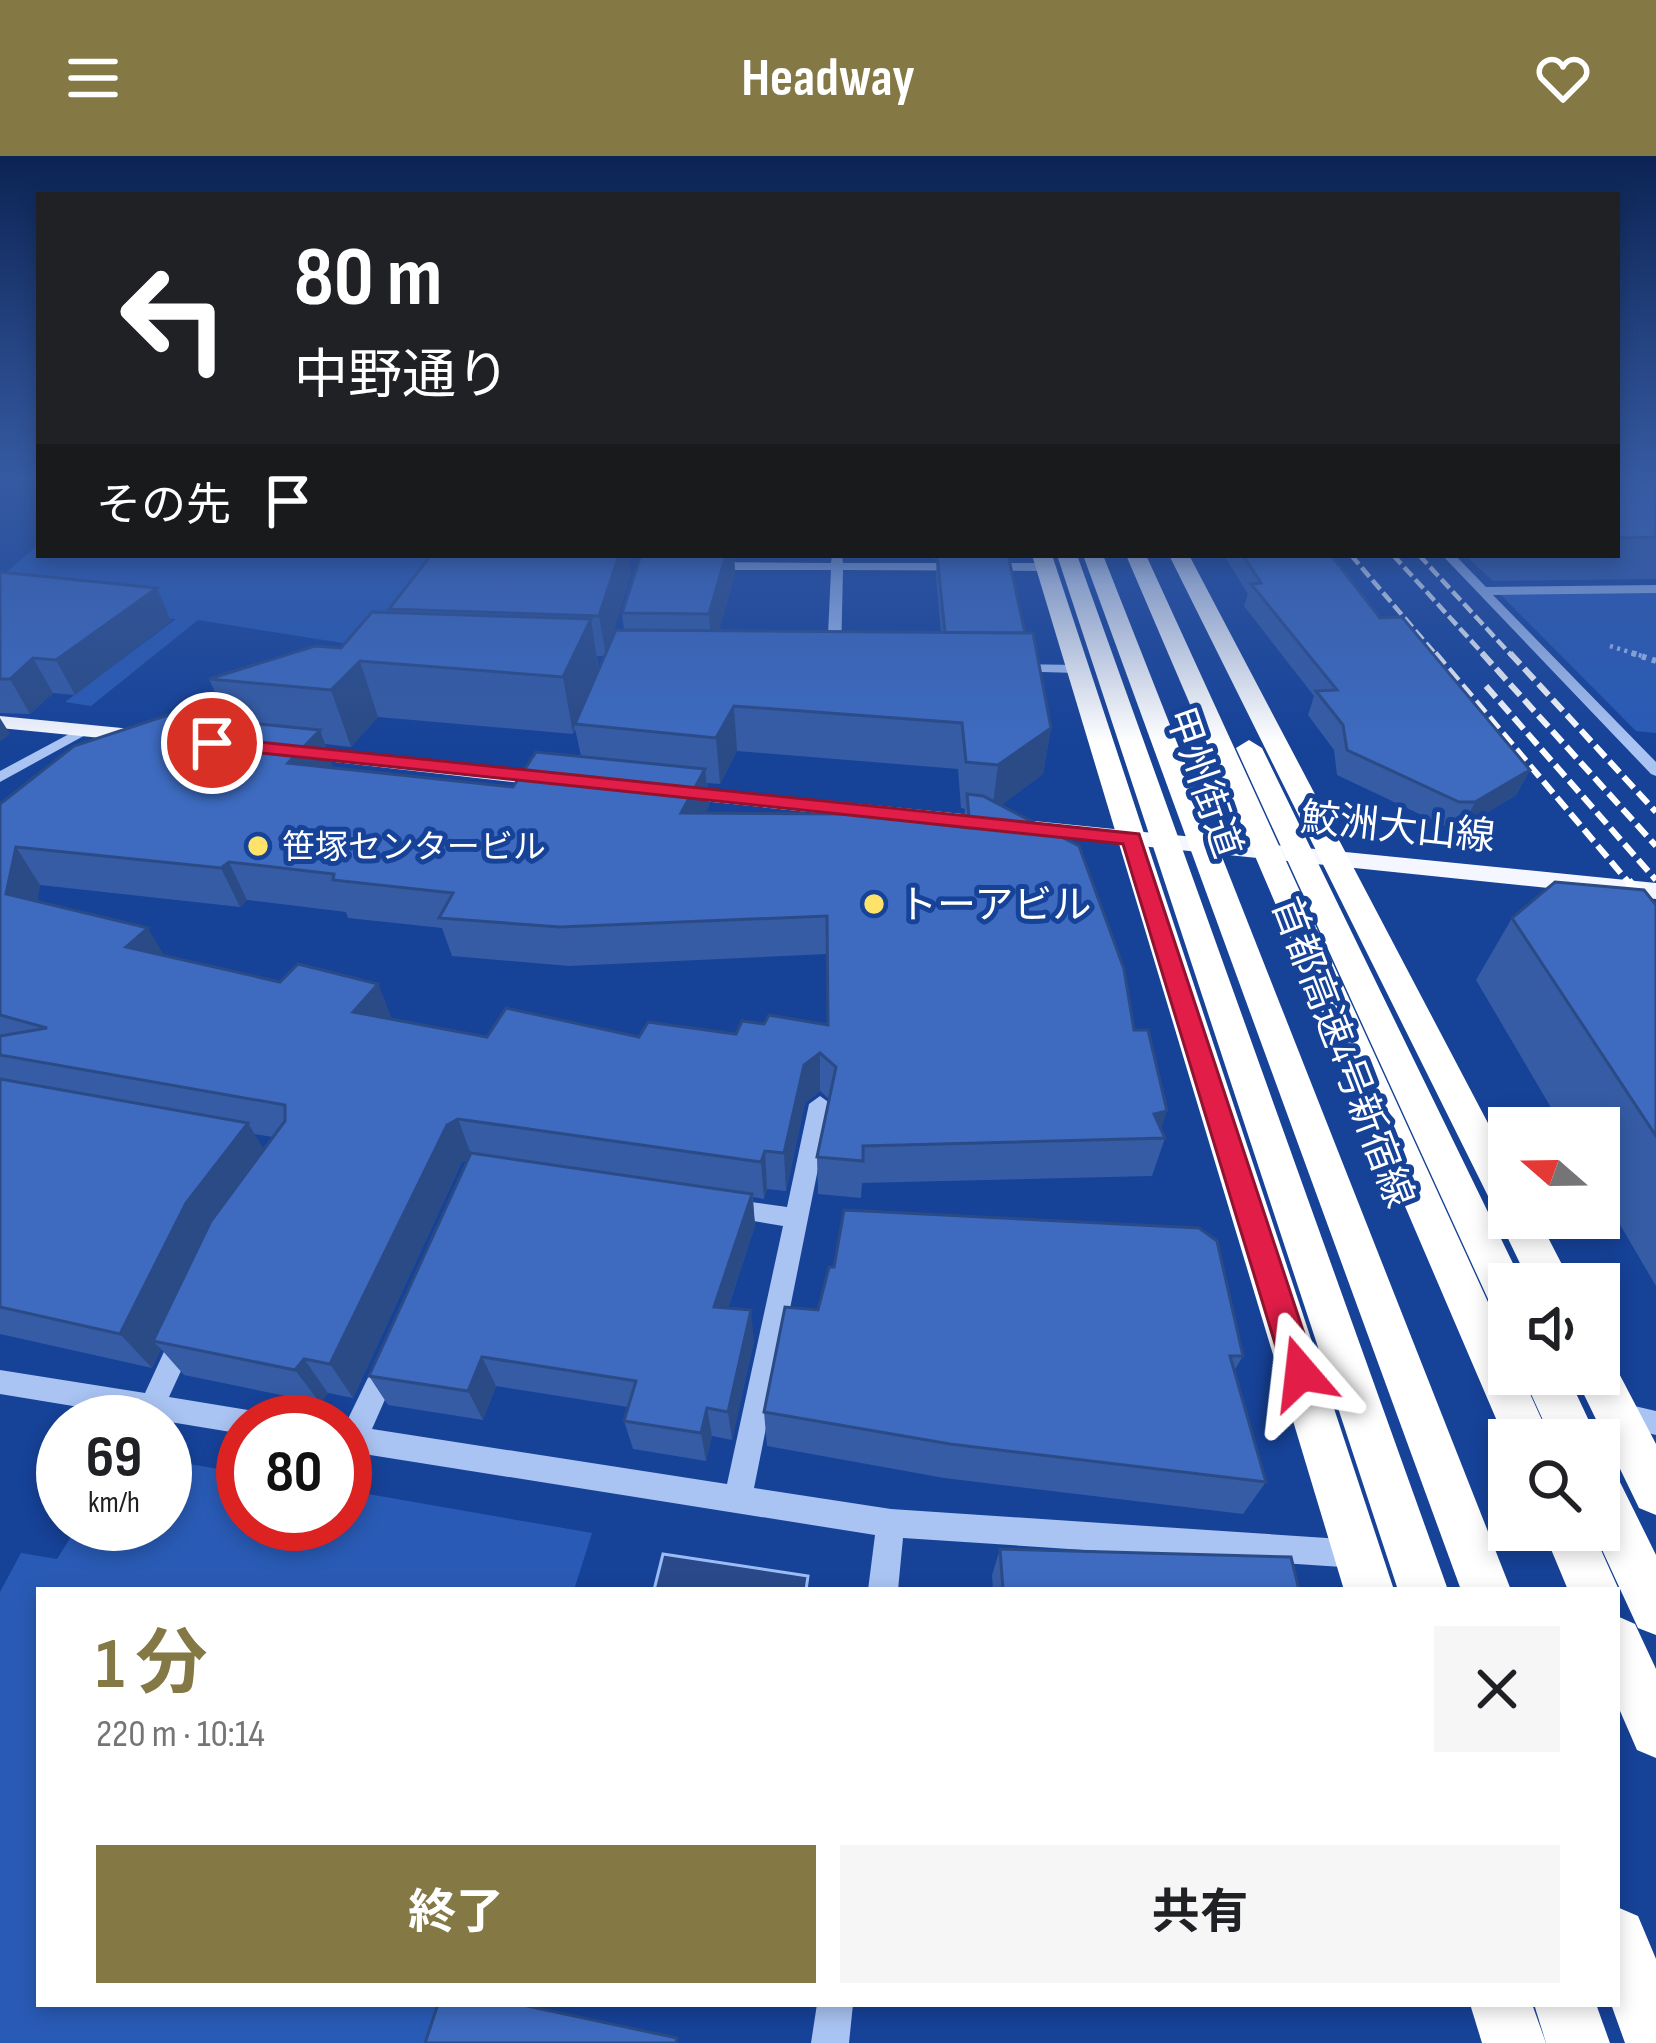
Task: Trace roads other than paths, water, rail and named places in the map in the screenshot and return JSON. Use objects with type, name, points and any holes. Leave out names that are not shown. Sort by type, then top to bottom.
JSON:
[{"type":"highway","points":[[1054,567],[1077,669],[1363,1572]]},
{"type":"highway","name":"甲州街道","points":[[1055,567],[1422,1587]]},
{"type":"highway","name":"首都高速4号新宿線","points":[[1098,567],[1485,1587]]},
{"type":"highway","name":"首都高速4号新宿線","points":[[1141,567],[1519,1419]]},
{"type":"highway","name":"甲州街道","points":[[1164,567],[1492,1263]]},
{"type":"highway","points":[[1185,567],[1488,1157]]},
{"type":"highway","points":[[1623,1404],[1656,1492]]},
{"type":"highway","points":[[1620,1534],[1656,1610]]},
{"type":"highway","points":[[1577,1551],[1593,1587]]},
{"type":"highway","points":[[1620,1649],[1656,1731]]},
{"type":"highway","points":[[1620,1944],[1656,2040]]},
{"type":"highway","points":[[1502,2007],[1514,2043]]},
{"type":"highway","points":[[1566,2007],[1578,2043]]},
{"type":"main road","points":[[0,722],[169,739]]},
{"type":"main road","points":[[255,748],[576,778]]},
{"type":"main road","name":"鮫洲大山線","points":[[637,788],[1656,891]]},
{"type":"street","points":[[833,666],[837,567]]},
{"type":"street","points":[[1460,567],[1656,771]]},
{"type":"street","points":[[1485,591],[1656,589]]},
{"type":"street","points":[[812,666],[855,666]]},
{"type":"street","points":[[986,668],[1077,669]]},
{"type":"street","points":[[0,777],[84,730]]},
{"type":"street","points":[[738,1497],[820,1104]]},
{"type":"street","points":[[704,1204],[795,1219]]},
{"type":"street","points":[[157,1395],[197,1308]]},
{"type":"street","points":[[371,1395],[400,1336]]},
{"type":"street","points":[[0,1382],[82,1395]]},
{"type":"street","points":[[372,1442],[891,1523],[1363,1572]]},
{"type":"street","points":[[884,1587],[891,1523]]},
{"type":"street","points":[[830,2043],[835,2007]]},
{"type":"railway","points":[[1361,567],[1437,656]]},
{"type":"railway","points":[[1404,567],[1485,656]]},
{"type":"railway","points":[[1430,567],[1512,656]]},
{"type":"railway","points":[[1435,653],[1630,884]]},
{"type":"railway","points":[[1482,653],[1656,846]]},
{"type":"railway","points":[[1510,653],[1656,812]]},
{"type":"railway","points":[[1486,686],[1656,880]]},
{"type":"railway","points":[[1628,881],[1656,914]]},
{"type":"place","name":"笹塚センタービル","points":[[258,846]]},
{"type":"place","name":"トーアビル","points":[[874,904]]}]
